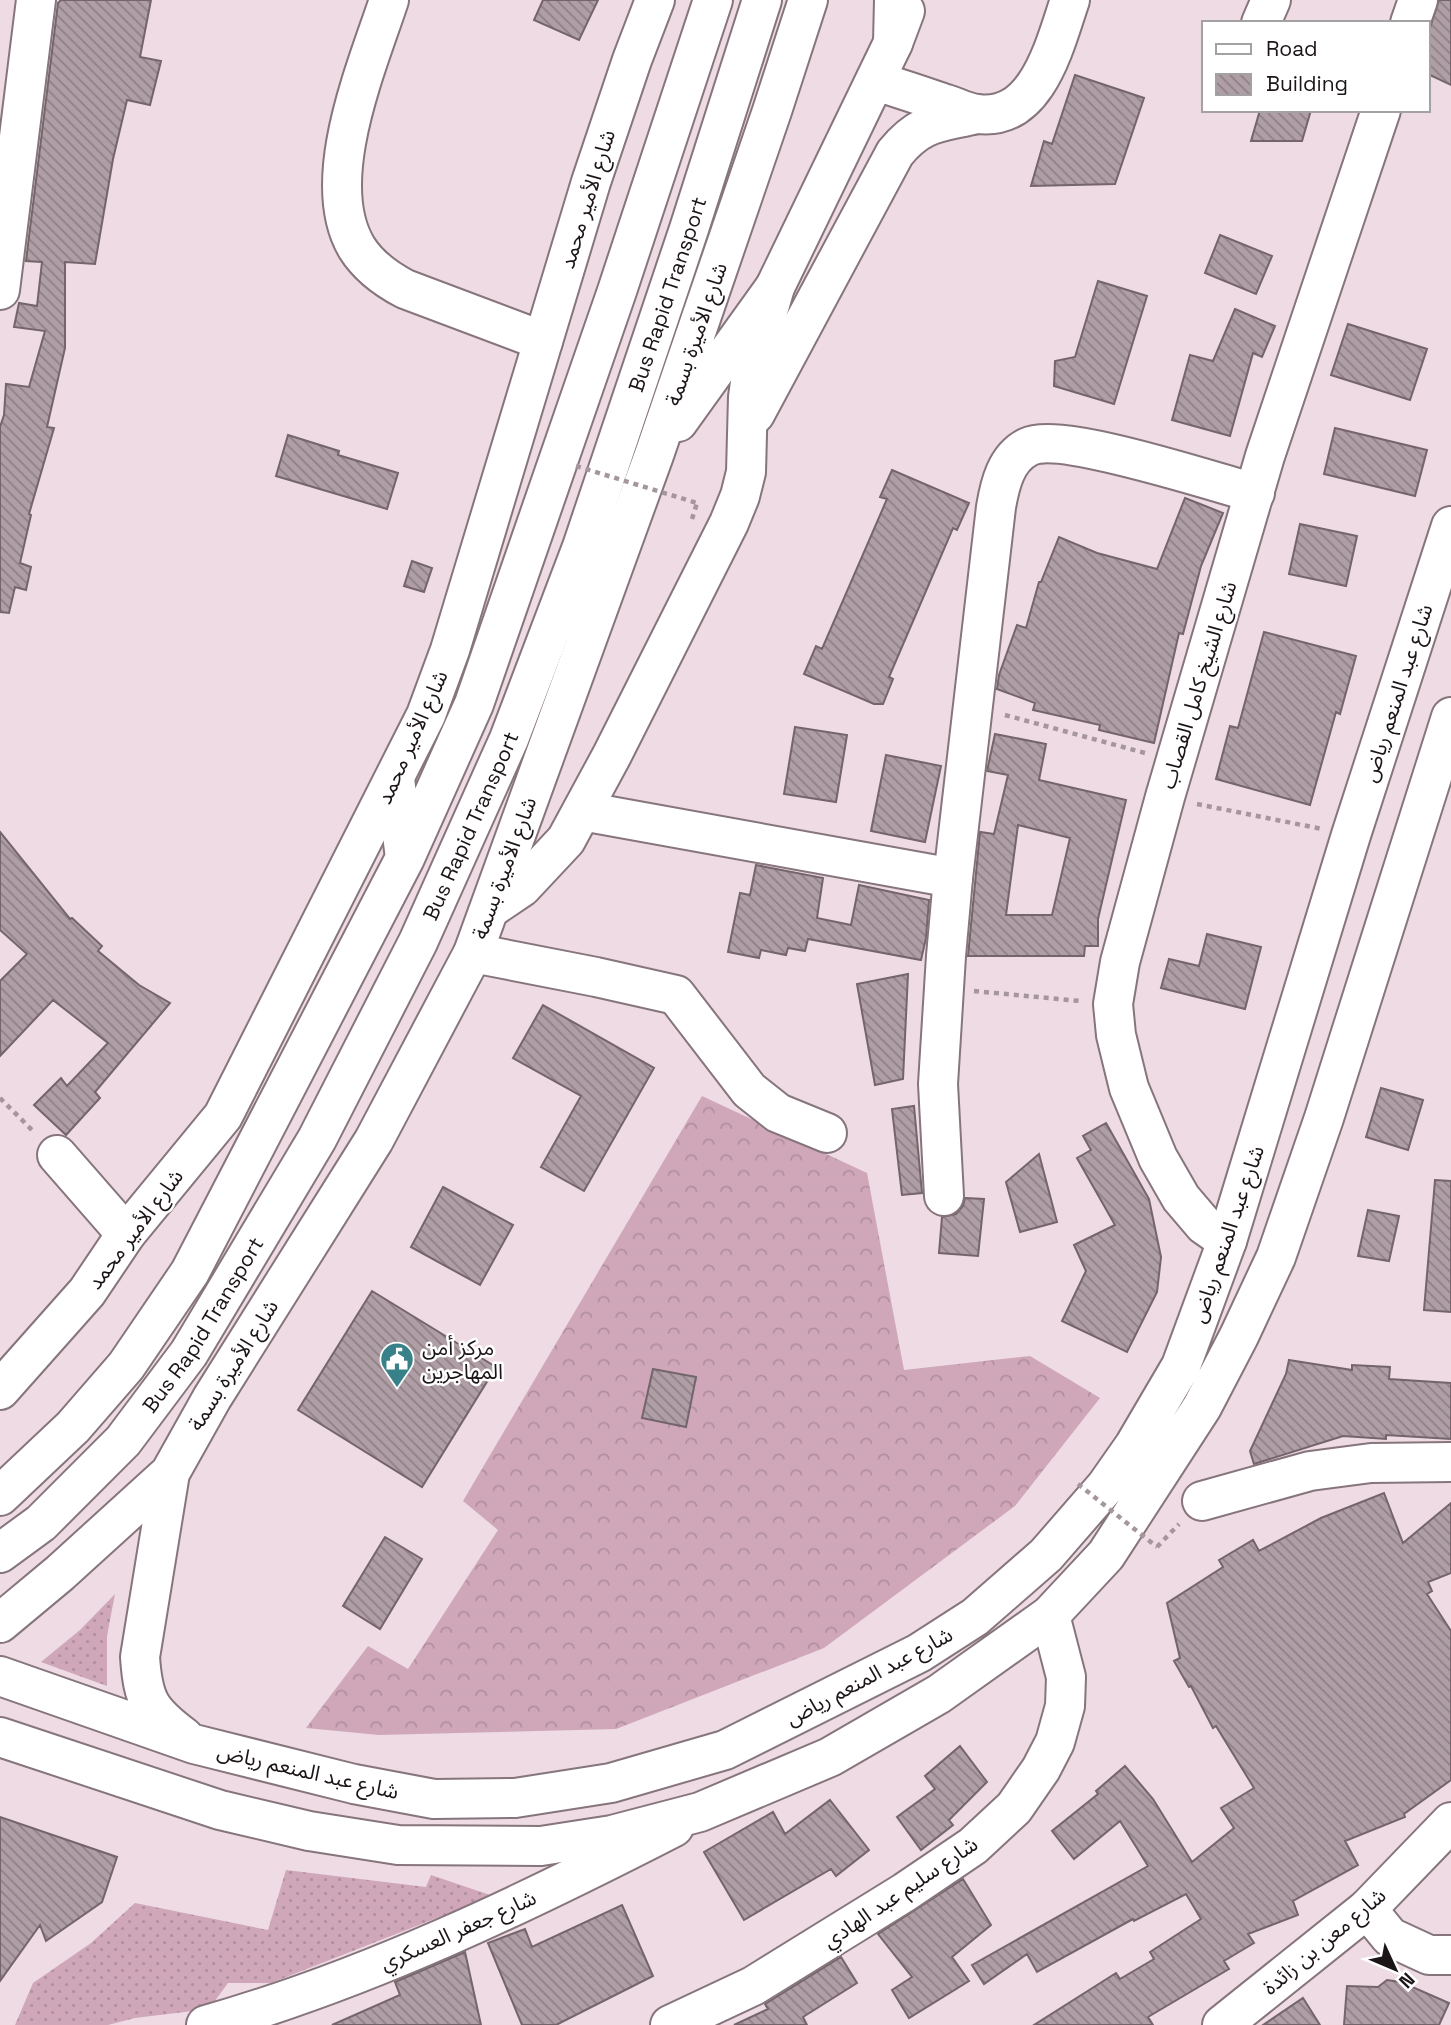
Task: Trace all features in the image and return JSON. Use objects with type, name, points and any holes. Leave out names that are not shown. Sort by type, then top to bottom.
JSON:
[{"type":"street","points":[[0,286],[36,0]]},
{"type":"street","points":[[389,0],[346,138],[344,207],[348,228],[357,248],[370,265],[386,279],[405,289],[543,341]]},
{"type":"street","name":"شارع الأمير محمد","points":[[0,1390],[87,1292],[126,1234],[223,1116],[396,779],[426,715],[450,650],[595,170],[655,0]]},
{"type":"street","points":[[0,1496],[73,1427],[126,1366],[190,1272],[405,858],[474,704],[617,290],[713,0]]},
{"type":"street","name":"Bus Rapid Transport","points":[[0,1553],[41,1523],[106,1459],[154,1403],[189,1353],[317,1139],[418,942],[509,739],[582,547],[689,229],[762,0]]},
{"type":"street","name":"شارع الأميرة بسمة","points":[[0,1623],[60,1573],[170,1473],[212,1398],[374,1140],[473,953],[654,455],[808,0]]},
{"type":"street","points":[[893,43],[894,0]]},
{"type":"street","points":[[491,908],[522,887],[566,840],[729,523],[746,472],[752,368],[775,287],[893,43],[909,0]]},
{"type":"street","points":[[748,426],[895,153],[923,126],[977,114],[1000,113],[1021,104],[1051,54],[1070,0]]},
{"type":"street","points":[[1262,21],[1272,0]]},
{"type":"street","points":[[1411,21],[1418,0]]},
{"type":"street","points":[[875,80],[977,114]]},
{"type":"street","name":"شارع الشيخ كامل القصاب","points":[[1227,1241],[1205,1225],[1181,1198],[1158,1158],[1129,1088],[1116,1035],[1112,1004],[1120,962],[1165,797],[1265,456],[1380,112]]},
{"type":"street","points":[[654,455],[775,287]]},
{"type":"street","points":[[944,1196],[938,1084],[953,877],[996,507],[1006,470],[1017,455],[1038,443],[1072,446],[1255,493]]},
{"type":"street","name":"شارع عبد المنعم رياض","points":[[0,1676],[194,1744],[354,1784],[434,1799],[515,1798],[611,1783],[725,1750],[919,1653],[975,1617],[1046,1555],[1113,1476],[1181,1366],[1227,1241],[1351,835],[1451,526]]},
{"type":"street","name":"شارع عبد المنعم رياض","points":[[0,1737],[220,1810],[309,1831],[398,1845],[541,1846],[612,1835],[700,1812],[830,1757],[939,1694],[1050,1615],[1106,1555],[1202,1407],[1276,1257],[1444,765],[1451,718]]},
{"type":"street","points":[[396,779],[405,858]]},
{"type":"street","points":[[582,811],[953,877]]},
{"type":"street","points":[[473,953],[676,995],[749,1090],[778,1113],[827,1133]]},
{"type":"street","points":[[57,1155],[126,1234]]},
{"type":"street","points":[[1202,1501],[1310,1471],[1371,1463],[1451,1462]]},
{"type":"street","points":[[170,1473],[140,1657],[142,1687],[150,1705],[164,1722],[194,1744]]},
{"type":"street","name":"شارع سليم عبد الهادي","points":[[670,2025],[753,1986],[905,1892],[973,1846],[1014,1808],[1051,1751],[1065,1706],[1066,1677],[1050,1615]]},
{"type":"street","name":"شارع جعفر العسكري","points":[[206,2025],[277,2005],[375,1967],[578,1877],[700,1812]]},
{"type":"street","name":"شارع معن بن زائدة","points":[[1222,2025],[1367,1909],[1451,1822]]},
{"type":"street","points":[[1367,1909],[1390,1937],[1429,1955],[1451,1955]]},
{"type":"path","points":[[576,466],[697,503]]},
{"type":"path","points":[[974,707],[1177,761]]},
{"type":"path","points":[[1165,797],[1351,835]]},
{"type":"path","points":[[944,988],[1112,1004]]},
{"type":"path","points":[[0,1098],[57,1155]]},
{"type":"path","points":[[1078,1484],[1157,1548]]},
{"type":"green space","points":[[702,1096],[867,1173],[904,1370],[1030,1356],[1100,1398],[1015,1506],[824,1648],[616,1729],[379,1735],[306,1728],[368,1646],[408,1669],[498,1530],[463,1501]]},
{"type":"green space","points":[[115,1594],[107,1636],[107,1686],[41,1662],[80,1630]]},
{"type":"green space","points":[[286,1870],[426,1887],[431,1875],[493,1896],[271,1983],[228,1983],[209,2009],[135,2018],[108,2025],[15,2025],[33,1983],[91,1943],[135,1903],[268,1930]]},
{"type":"building","points":[[61,0],[151,0],[140,57],[161,61],[150,105],[127,100],[113,159],[95,264],[65,262],[65,348],[47,427],[54,428],[29,514],[31,515],[20,563],[31,567],[26,590],[15,587],[9,613],[0,612],[0,427],[4,415],[6,384],[29,387],[45,331],[14,327],[19,303],[37,306],[42,262],[26,261],[58,3]]},
{"type":"building","points":[[543,0],[598,0],[579,40],[534,20]]},
{"type":"building","points":[[1439,0],[1451,0],[1451,85],[1430,75],[1430,28]]},
{"type":"building","points":[[1075,75],[1144,98],[1115,184],[1031,186],[1044,141],[1052,144]]},
{"type":"building","points":[[1259,112],[1310,112],[1302,141],[1251,141]]},
{"type":"building","points":[[1220,235],[1272,256],[1256,294],[1205,273]]},
{"type":"building","points":[[1098,281],[1147,296],[1114,404],[1054,386],[1055,361],[1075,357]]},
{"type":"building","points":[[1235,309],[1275,326],[1262,357],[1253,353],[1230,436],[1172,420],[1190,355],[1213,361]]},
{"type":"building","points":[[1348,324],[1427,349],[1410,400],[1331,375]]},
{"type":"building","points":[[1335,428],[1427,450],[1415,496],[1324,474]]},
{"type":"building","points":[[288,435],[339,451],[338,455],[398,473],[387,509],[276,476]]},
{"type":"building","points":[[892,470],[969,503],[957,530],[953,528],[889,677],[893,679],[883,704],[874,704],[804,674],[816,646],[822,649],[887,499],[880,497]]},
{"type":"building","points":[[1185,498],[1223,513],[1201,566],[1183,634],[1179,633],[1154,743],[1099,730],[1100,725],[1033,710],[1035,703],[997,689],[999,675],[1017,625],[1026,628],[1039,582],[1059,537],[1097,553],[1157,569]]},
{"type":"building","points":[[1300,524],[1357,536],[1346,586],[1289,574]]},
{"type":"building","points":[[412,561],[432,568],[424,592],[404,586]]},
{"type":"building","points":[[1264,632],[1356,656],[1340,714],[1336,712],[1310,805],[1216,779],[1230,726],[1238,728]]},
{"type":"building","points":[[795,727],[847,735],[836,802],[784,794]]},
{"type":"building","points":[[995,734],[1046,744],[1039,780],[1126,800],[1098,919],[1098,946],[1085,946],[1084,956],[968,956],[980,832],[994,834],[1008,775],[987,771]],"holes":[[[1018,825],[1070,838],[1052,915],[1006,915]]]},
{"type":"building","points":[[886,755],[941,766],[925,842],[871,831]]},
{"type":"building","points":[[0,832],[70,919],[102,946],[98,951],[139,985],[170,1003],[95,1092],[100,1098],[66,1135],[34,1105],[61,1078],[67,1086],[108,1043],[53,1000],[0,1056],[0,981],[27,954],[0,930]]},
{"type":"building","points":[[756,865],[823,878],[817,918],[851,925],[859,885],[929,900],[921,960],[808,939],[805,951],[788,948],[786,955],[761,950],[759,958],[728,952],[740,893],[750,895]]},
{"type":"building","points":[[1207,934],[1261,947],[1245,1009],[1161,988],[1169,959],[1199,966]]},
{"type":"building","points":[[908,974],[903,1079],[875,1085],[857,984]]},
{"type":"building","points":[[543,1005],[654,1068],[584,1191],[541,1167],[581,1096],[513,1058]]},
{"type":"building","points":[[1381,1088],[1423,1100],[1408,1150],[1366,1137]]},
{"type":"building","points":[[914,1106],[922,1193],[902,1195],[892,1109]]},
{"type":"building","points":[[1106,1123],[1149,1199],[1161,1257],[1157,1292],[1127,1352],[1062,1321],[1086,1271],[1074,1245],[1115,1225],[1077,1158],[1091,1150],[1083,1136]]},
{"type":"building","points":[[1039,1154],[1057,1222],[1020,1232],[1006,1182]]},
{"type":"building","points":[[1435,1180],[1451,1181],[1451,1312],[1424,1310]]},
{"type":"building","points":[[443,1187],[513,1225],[480,1285],[411,1247]]},
{"type":"building","points":[[965,1198],[984,1199],[978,1256],[939,1253],[942,1217],[956,1214],[963,1206]]},
{"type":"building","points":[[1368,1210],[1399,1216],[1389,1261],[1358,1256]]},
{"type":"building","name":"مركز أمن المهاجرين","points":[[372,1291],[496,1367],[422,1487],[298,1410]]},
{"type":"building","points":[[1289,1360],[1352,1370],[1352,1365],[1390,1367],[1389,1379],[1451,1383],[1451,1439],[1386,1435],[1386,1439],[1343,1436],[1254,1464],[1250,1451],[1286,1374]]},
{"type":"building","points":[[653,1369],[696,1377],[686,1427],[642,1418]]},
{"type":"building","points":[[1384,1493],[1403,1543],[1451,1503],[1451,1573],[1428,1582],[1432,1591],[1427,1594],[1451,1631],[1451,1780],[1404,1814],[1405,1817],[1345,1841],[1358,1865],[1293,1901],[1298,1915],[1248,1934],[1254,1943],[1224,1961],[1229,1969],[1148,2017],[1153,2025],[1034,2025],[1116,1973],[1120,1979],[1154,1959],[1150,1952],[1201,1919],[1186,1894],[1134,1921],[1133,1919],[1037,1972],[1027,1954],[984,1984],[972,1965],[1148,1866],[1120,1821],[1074,1859],[1052,1831],[1098,1794],[1096,1791],[1125,1766],[1153,1799],[1192,1862],[1234,1828],[1221,1808],[1254,1788],[1216,1726],[1213,1728],[1191,1686],[1189,1687],[1174,1661],[1180,1658],[1167,1603],[1223,1567],[1219,1560],[1253,1540],[1259,1551],[1321,1518]]},
{"type":"building","points":[[385,1537],[422,1559],[380,1629],[343,1606]]},
{"type":"building","points":[[960,1746],[987,1782],[949,1820],[953,1825],[921,1850],[897,1817],[935,1789],[925,1776]]},
{"type":"building","points":[[830,1800],[869,1850],[836,1876],[831,1869],[744,1920],[704,1852],[773,1812],[785,1834]]},
{"type":"building","points":[[0,1817],[117,1857],[102,1902],[46,1941],[40,1925],[0,1981]]},
{"type":"building","points":[[963,1879],[991,1925],[952,1957],[969,1981],[909,2018],[892,1990],[912,1977],[878,1934]]},
{"type":"building","points":[[622,1905],[653,1976],[556,2025],[522,2025],[488,1943],[525,1929],[532,1947]]},
{"type":"building","points":[[465,1952],[481,2025],[332,2025],[400,1995],[395,1982]]},
{"type":"building","points":[[841,1957],[857,1983],[803,2017],[807,2025],[734,2025],[768,2009],[765,2004]]},
{"type":"building","points":[[1387,1980],[1401,1982],[1449,2003],[1439,2025],[1344,2025],[1347,1986],[1378,1987]]},
{"type":"building","points":[[1303,1998],[1320,2025],[1263,2025]]},
{"type":"place","name":"مركز أمن المهاجرين","points":[[397,1389]]}]
